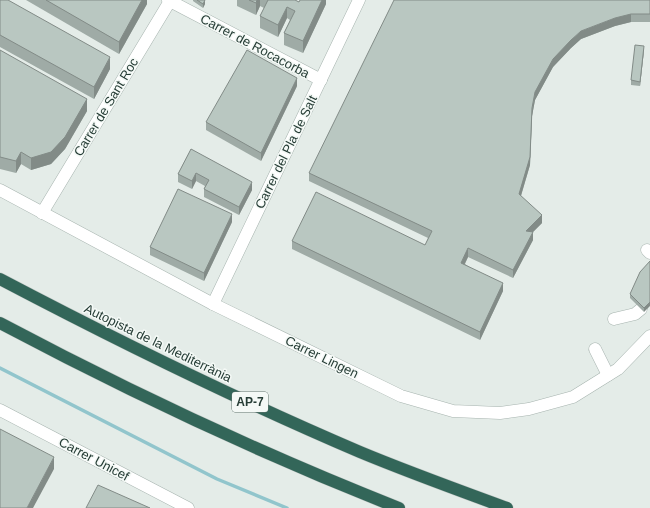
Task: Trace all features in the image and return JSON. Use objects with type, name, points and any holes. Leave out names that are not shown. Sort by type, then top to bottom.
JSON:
[{"type":"highway","name":"Autopista de la Mediterrània","points":[[0,279],[127,344],[289,420],[361,452],[507,508]]},
{"type":"highway","points":[[0,323],[107,379],[257,450],[399,508]]},
{"type":"street","name":"Carrer del Pla de Salt","points":[[213,304],[359,0]]},
{"type":"street","name":"Carrer de Rocacorba","points":[[169,1],[321,80]]},
{"type":"street","name":"Carrer de Sant Roc","points":[[42,213],[169,1]]},
{"type":"street","name":"Carrer Lingen","points":[[0,190],[213,304],[401,396],[453,411],[500,413],[529,409],[573,397],[618,368],[650,336]]},
{"type":"street","points":[[614,319],[635,314],[641,309]]},
{"type":"street","points":[[595,349],[608,374]]},
{"type":"street","name":"Carrer Unicef","points":[[0,410],[188,508]]},
{"type":"building","points":[[0,0],[8,0],[110,57],[94,87],[0,35]]},
{"type":"building","points":[[46,0],[142,0],[119,42]]},
{"type":"building","points":[[197,0],[205,0],[203,4]]},
{"type":"building","points":[[249,0],[257,0],[256,3]]},
{"type":"building","points":[[268,0],[295,0],[299,2],[300,0],[322,0],[303,41],[284,33],[295,11],[287,7],[278,25],[260,16]]},
{"type":"building","points":[[394,0],[650,0],[650,14],[631,14],[615,18],[581,31],[553,59],[535,92],[532,108],[530,157],[519,194],[542,215],[526,231],[533,232],[513,270],[468,248],[461,263],[503,283],[480,332],[292,241],[316,192],[425,245],[432,231],[309,173]]},
{"type":"building","points":[[635,45],[644,46],[640,82],[631,80]]},
{"type":"building","points":[[0,50],[87,99],[65,137],[51,152],[31,158],[21,152],[16,161],[0,157]]},
{"type":"building","points":[[247,50],[297,78],[261,153],[206,122]]},
{"type":"building","points":[[191,149],[252,182],[239,207],[204,189],[209,180],[196,173],[192,181],[178,174]]},
{"type":"building","points":[[178,189],[232,214],[204,273],[150,247]]},
{"type":"building","points":[[650,261],[650,302],[644,308],[630,294],[640,272]]},
{"type":"building","points":[[0,429],[54,457],[27,508],[0,508]]},
{"type":"building","points":[[98,485],[150,508],[86,508]]},
{"type":"waterway","points":[[0,368],[217,479],[287,508]]}]
